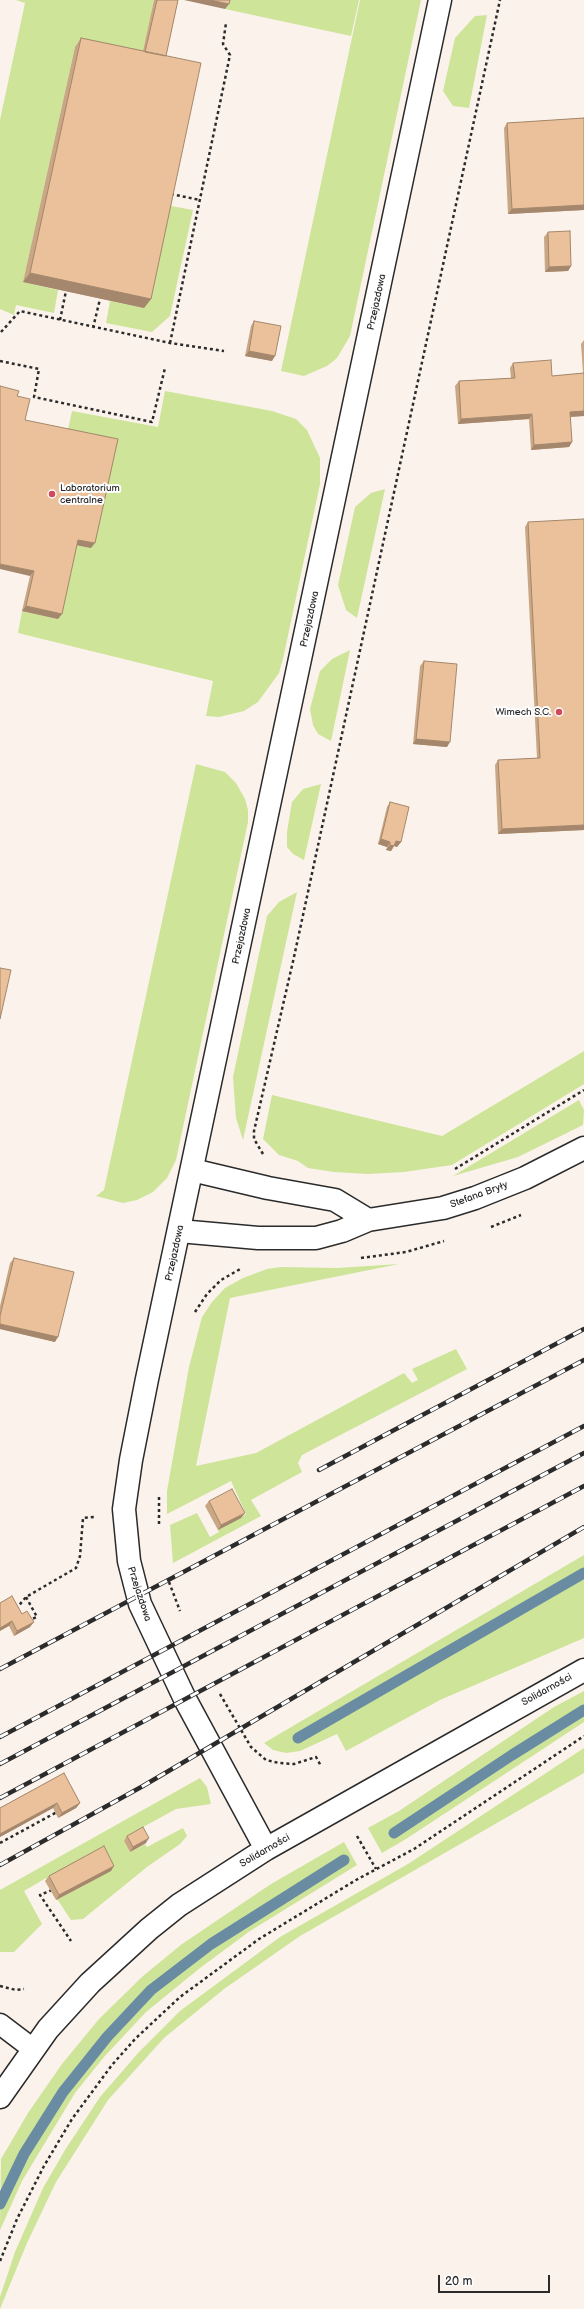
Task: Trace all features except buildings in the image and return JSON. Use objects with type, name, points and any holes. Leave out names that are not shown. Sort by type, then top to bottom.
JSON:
[{"type":"street","name":"Przejazdowa","points":[[266,1849],[150,1628],[133,1582],[129,1561],[125,1516],[131,1460],[440,0]]},
{"type":"street","name":"Stefana Bryły","points":[[179,1231],[258,1238],[316,1238],[342,1231],[368,1220],[443,1208],[475,1198],[525,1178],[584,1148]]},
{"type":"street","points":[[192,1170],[268,1188],[335,1200],[368,1220]]},
{"type":"street","name":"Solidarności","points":[[0,2097],[48,2029],[90,1983],[149,1929],[179,1905],[266,1849],[584,1670]]},
{"type":"lane","points":[[0,2024],[33,2049]]},
{"type":"path","points":[[265,1155],[259,1149],[254,1139],[254,1131],[294,957],[500,0]]},
{"type":"path","points":[[170,343],[230,55],[223,44],[226,23]]},
{"type":"path","points":[[169,194],[200,200]]},
{"type":"path","points":[[60,320],[66,292]]},
{"type":"path","points":[[93,328],[100,299]]},
{"type":"path","points":[[0,332],[20,311],[93,328],[170,343],[224,351]]},
{"type":"path","points":[[0,361],[39,369],[34,397],[152,422],[165,368]]},
{"type":"path","points":[[455,1169],[584,1090]]},
{"type":"path","points":[[193,1316],[201,1302],[221,1280],[246,1266]]},
{"type":"path","points":[[159,1529],[160,1490]]},
{"type":"path","points":[[14,1611],[26,1598],[76,1568],[80,1556],[83,1518],[159,1515]]},
{"type":"path","points":[[166,1575],[182,1616]]},
{"type":"path","points":[[26,1598],[37,1618],[27,1621]]},
{"type":"path","points":[[218,1690],[251,1747],[266,1760],[294,1764],[316,1757],[321,1766]]},
{"type":"path","points":[[0,2261],[17,2219],[44,2166],[72,2119],[112,2065],[135,2039],[180,1997],[259,1939],[376,1869],[414,1849],[584,1736]]},
{"type":"path","points":[[0,1843],[60,1810]]},
{"type":"path","points":[[357,1836],[376,1869]]},
{"type":"path","points":[[58,1887],[40,1895],[71,1940]]},
{"type":"path","points":[[0,1986],[8,1989],[24,1989]]},
{"type":"green space","points":[[16,0],[154,0],[141,61],[75,47],[23,282],[58,290],[54,313],[16,305],[14,315],[0,309],[0,120],[25,3]]},
{"type":"green space","points":[[227,0],[359,0],[351,36],[225,9]]},
{"type":"green space","points":[[360,0],[421,0],[350,336],[337,358],[327,366],[304,376],[281,371]]},
{"type":"green space","points":[[487,15],[469,108],[453,106],[443,91],[455,38],[475,16]]},
{"type":"green space","points":[[166,205],[193,210],[170,316],[152,332],[106,323],[110,301],[144,308]]},
{"type":"green space","points":[[165,391],[272,411],[296,419],[307,430],[320,458],[320,484],[279,673],[258,702],[244,711],[219,717],[206,716],[213,681],[18,633],[22,611],[58,619],[75,545],[91,548],[114,444],[67,434],[72,411],[158,427]]},
{"type":"green space","points":[[385,489],[357,618],[346,610],[338,585],[355,507],[371,493]]},
{"type":"green space","points":[[350,650],[331,741],[318,734],[313,725],[310,709],[320,671],[332,659]]},
{"type":"green space","points":[[196,764],[225,772],[236,783],[245,799],[248,810],[248,822],[176,1160],[167,1178],[153,1192],[137,1200],[123,1203],[96,1196],[104,1190]]},
{"type":"green space","points":[[321,784],[304,860],[293,854],[287,847],[287,832],[292,802],[303,789]]},
{"type":"green space","points":[[297,892],[243,1140],[236,1118],[233,1077],[267,916],[279,902]]},
{"type":"green space","points":[[584,1051],[584,1084],[452,1165],[404,1172],[368,1174],[334,1172],[308,1168],[298,1161],[279,1155],[263,1139],[272,1095],[442,1136]]},
{"type":"green space","points":[[579,1100],[584,1110],[583,1125],[518,1157],[453,1176]]},
{"type":"green space","points":[[399,1264],[230,1298],[196,1466],[256,1453],[404,1373],[412,1383],[418,1380],[412,1369],[456,1349],[467,1369],[302,1455],[298,1463],[302,1472],[251,1500],[261,1516],[173,1563],[170,1525],[197,1513],[210,1537],[219,1532],[218,1530],[246,1514],[231,1481],[167,1514],[167,1491],[189,1367],[202,1317],[212,1302],[225,1288],[243,1278],[267,1269],[281,1267],[337,1268]]},
{"type":"green space","points":[[584,1555],[584,1638],[440,1700],[346,1751],[337,1734],[300,1751],[286,1753],[273,1750],[264,1743]]},
{"type":"green space","points":[[584,1691],[584,1722],[406,1839],[382,1853],[368,1828],[399,1811],[554,1707]]},
{"type":"green space","points":[[584,1748],[584,1773],[300,1936],[224,1989],[164,2038],[108,2100],[56,2182],[27,2243],[0,2309],[0,2297],[15,2252],[43,2188],[65,2150],[100,2097],[139,2052],[180,2011],[280,1937],[408,1864]]},
{"type":"green space","points":[[200,1778],[207,1787],[211,1804],[176,1809],[134,1832],[124,1841],[130,1852],[145,1844],[147,1847],[183,1828],[187,1836],[180,1844],[147,1867],[83,1919],[71,1920],[57,1899],[110,1871],[47,1880],[46,1878],[24,1891],[42,1924],[14,1952],[0,1952],[0,1890]]},
{"type":"green space","points":[[344,1842],[357,1865],[250,1931],[200,1968],[146,2012],[104,2057],[75,2093],[22,2181],[0,2230],[1,2159],[28,2113],[62,2064],[99,2019],[143,1976],[182,1944],[271,1884]]},
{"type":"waterway","points":[[298,1738],[584,1573]]},
{"type":"waterway","points":[[394,1833],[512,1755],[584,1710]]},
{"type":"waterway","points":[[0,2204],[24,2154],[63,2092],[107,2037],[151,1990],[211,1944],[344,1860]]},
{"type":"railway","points":[[319,1470],[584,1329]]},
{"type":"railway","points":[[0,1669],[584,1360]]},
{"type":"railway","points":[[0,1737],[584,1426]]},
{"type":"railway","points":[[0,1764],[584,1453]]},
{"type":"railway","points":[[0,1798],[584,1486]]},
{"type":"railway","points":[[0,1865],[143,1786],[584,1527]]},
{"type":"place","name":"Laboratorium centralne","points":[[52,494]]},
{"type":"place","name":"Wimech S.C.","points":[[559,712]]}]
